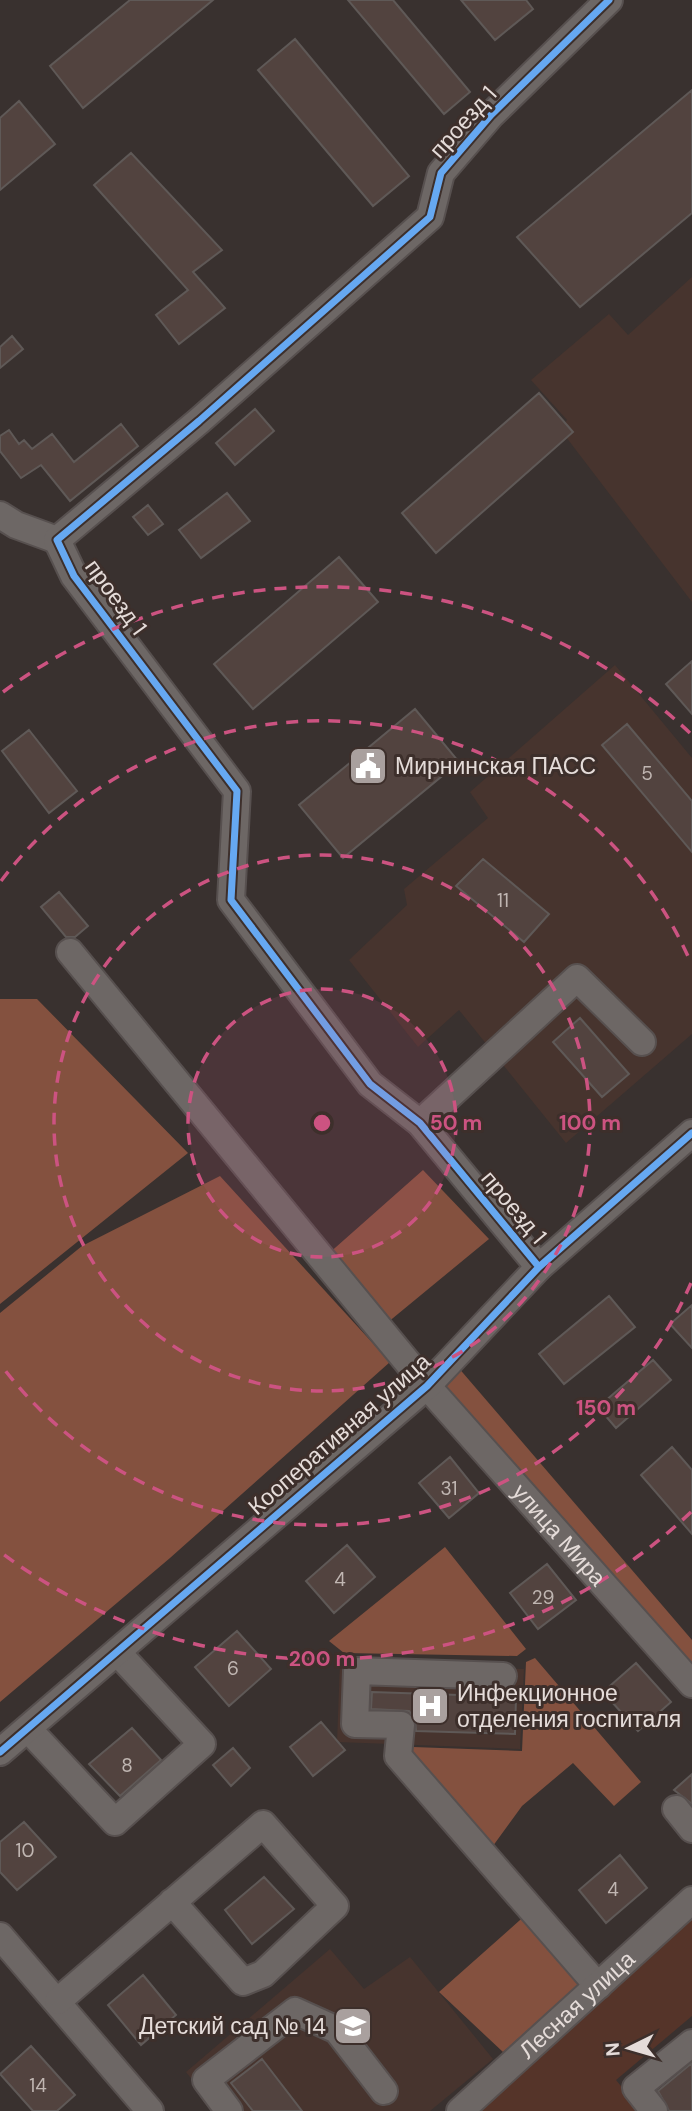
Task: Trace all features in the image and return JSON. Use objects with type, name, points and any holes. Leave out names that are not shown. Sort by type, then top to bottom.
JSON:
[{"type":"street","name":"проезд 1","points":[[539,1267],[420,1123],[370,1084],[232,900],[237,791],[74,576],[57,540],[200,421],[430,217],[441,173],[492,115],[609,0]]},
{"type":"street","points":[[0,514],[16,525],[57,540]]},
{"type":"street","name":"улица Мира","points":[[70,952],[427,1386],[692,1684]]},
{"type":"street","points":[[420,1123],[578,978],[642,1042]]},
{"type":"street","name":"Кооперативная улица","points":[[0,1752],[427,1386],[539,1267],[692,1133]]},
{"type":"street","points":[[28,1729],[115,1822],[202,1744],[117,1652]]},
{"type":"street","points":[[503,1676],[357,1671],[355,1724],[401,1725],[398,1756],[598,1986]]},
{"type":"street","points":[[58,2001],[172,1902],[263,1824],[335,1906],[263,1975],[243,1982],[172,1902]]},
{"type":"street","name":"Лесная улица","points":[[460,2111],[692,1900]]},
{"type":"street","points":[[0,1936],[150,2111]]},
{"type":"street","points":[[229,2111],[206,2080],[295,2011],[337,2030],[384,2091]]},
{"type":"street","points":[[654,2111],[636,2088],[692,2043]]},
{"type":"shaded area","points":[[692,277],[692,602],[566,437],[563,427],[567,420],[531,380],[609,314],[628,335]]},
{"type":"shaded area","points":[[615,665],[692,758],[692,1034],[566,1143],[459,1010],[418,1047],[349,960],[407,905],[404,889],[488,818],[470,792]]},
{"type":"shaded area","points":[[0,999],[37,999],[188,1153],[0,1304]]},
{"type":"shaded area","points":[[423,1170],[489,1239],[387,1323],[327,1255]]},
{"type":"shaded area","points":[[220,1176],[390,1362],[170,1558],[0,1702],[0,1313],[82,1246]]},
{"type":"shaded area","points":[[451,1359],[692,1640],[692,1673],[433,1374]]},
{"type":"shaded area","points":[[445,1547],[526,1649],[517,1656],[344,1653],[329,1641]]},
{"type":"shaded area","points":[[535,1658],[641,1782],[614,1806],[573,1763],[522,1806],[490,1850],[407,1755],[413,1747],[522,1751],[526,1662]]},
{"type":"shaded area","name":"Инфекционное отделения госпиталя","points":[[340,1662],[524,1669],[520,1749],[337,1742]]},
{"type":"shaded area","points":[[692,1906],[692,2016],[616,2080],[641,2111],[466,2111]]},
{"type":"shaded area","points":[[529,1912],[587,1977],[503,2052],[439,1992]]},
{"type":"shaded area","name":"Детский сад № 14","points":[[330,1949],[364,1989],[410,1957],[493,2059],[430,2111],[217,2111],[186,2072]]},
{"type":"building","points":[[130,0],[213,0],[83,108],[50,66]]},
{"type":"building","points":[[348,0],[393,0],[470,92],[444,114]]},
{"type":"building","points":[[461,0],[526,0],[533,9],[495,40]]},
{"type":"building","points":[[295,39],[409,176],[373,206],[258,70]]},
{"type":"building","points":[[692,90],[692,213],[580,307],[517,237]]},
{"type":"building","points":[[19,101],[55,144],[0,190],[0,118]]},
{"type":"building","points":[[131,153],[222,250],[193,272],[225,308],[179,344],[156,315],[188,290],[94,185]]},
{"type":"building","points":[[12,336],[23,349],[0,368],[0,347]]},
{"type":"building","points":[[539,393],[573,432],[436,553],[402,513]]},
{"type":"building","points":[[255,409],[274,431],[235,465],[216,443]]},
{"type":"building","points":[[121,424],[138,446],[70,501],[41,465],[21,478],[0,451],[0,436],[9,430],[19,444],[24,440],[32,449],[52,434],[74,462]]},
{"type":"building","points":[[227,493],[250,521],[201,558],[179,530]]},
{"type":"building","points":[[148,505],[163,524],[148,535],[133,517]]},
{"type":"building","points":[[339,557],[378,602],[253,709],[214,664]]},
{"type":"building","points":[[692,661],[692,714],[666,684]]},
{"type":"building","points":[[415,709],[459,762],[343,858],[299,805]]},
{"type":"building","points":[[627,724],[692,801],[692,852],[602,745]]},
{"type":"building","points":[[29,730],[77,791],[49,813],[2,751]]},
{"type":"building","points":[[483,859],[549,914],[524,942],[456,886]]},
{"type":"building","points":[[59,892],[88,926],[75,937],[66,937],[41,907]]},
{"type":"building","points":[[580,1018],[629,1074],[602,1097],[553,1042]]},
{"type":"building","points":[[609,1296],[635,1327],[564,1384],[539,1354]]},
{"type":"building","points":[[692,1305],[692,1348],[670,1324]]},
{"type":"building","points":[[653,1360],[671,1380],[616,1428],[598,1407]]},
{"type":"building","points":[[672,1447],[692,1470],[692,1534],[641,1475]]},
{"type":"building","points":[[450,1457],[479,1493],[449,1518],[419,1483]]},
{"type":"building","points":[[347,1545],[375,1577],[334,1613],[306,1581]]},
{"type":"building","points":[[547,1564],[576,1600],[538,1629],[510,1593]]},
{"type":"building","points":[[237,1631],[271,1669],[229,1706],[195,1667]]},
{"type":"building","points":[[636,1663],[671,1702],[638,1731],[603,1692]]},
{"type":"building","points":[[372,1692],[516,1697],[515,1734],[416,1731],[415,1719],[409,1711],[371,1709]]},
{"type":"building","points":[[321,1722],[345,1750],[313,1776],[290,1747]]},
{"type":"building","points":[[132,1728],[161,1760],[120,1796],[89,1764]]},
{"type":"building","points":[[233,1748],[250,1768],[231,1786],[213,1765]]},
{"type":"building","points":[[692,1774],[692,1804],[674,1790]]},
{"type":"building","points":[[24,1822],[56,1857],[17,1890],[0,1872],[0,1842]]},
{"type":"building","points":[[620,1855],[647,1888],[606,1923],[579,1890]]},
{"type":"building","points":[[264,1877],[294,1909],[252,1944],[225,1910]]},
{"type":"building","points":[[143,1975],[176,2015],[141,2045],[108,2005]]},
{"type":"building","points":[[31,2046],[75,2095],[57,2111],[33,2111],[0,2074]]},
{"type":"building","points":[[262,2059],[302,2111],[253,2111],[231,2083]]},
{"type":"building","points":[[692,2063],[692,2111],[669,2111],[658,2091]]},
{"type":"cycle path","points":[[539,1267],[420,1123],[370,1084],[231,900],[237,791],[74,576],[57,540],[199,421],[430,217],[441,173],[491,115],[609,0]]},
{"type":"cycle path","points":[[0,1752],[427,1386],[539,1267],[692,1133]]},
{"type":"place","name":"Мирнинская ПАСС","points":[[368,766]]},
{"type":"place","name":"Инфекционное отделения госпиталя","points":[[430,1706]]},
{"type":"place","name":"Детский сад № 14","points":[[353,2026]]}]
